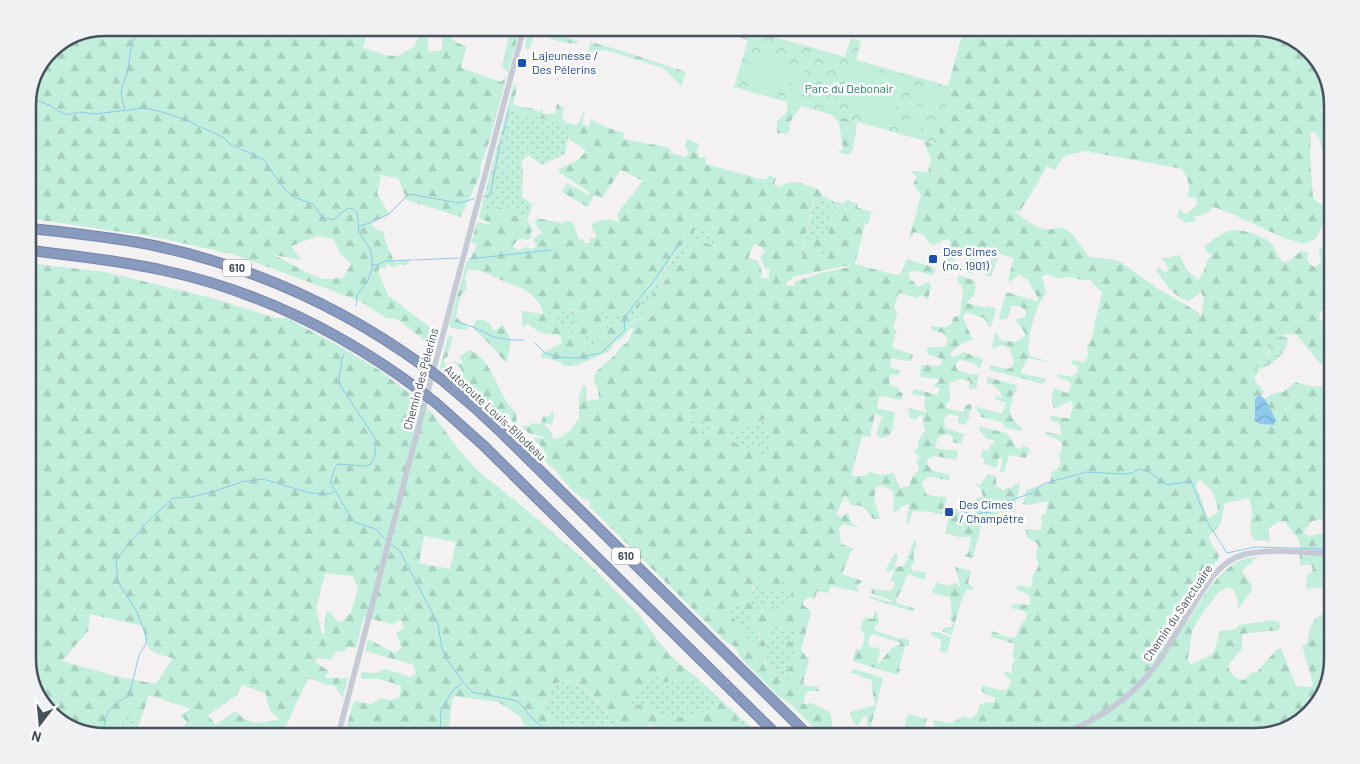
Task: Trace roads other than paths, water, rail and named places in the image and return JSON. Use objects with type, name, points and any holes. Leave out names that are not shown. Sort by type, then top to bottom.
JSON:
[{"type":"highway","name":"Autoroute Louis-Bilodeau","points":[[36,229],[147,244],[200,257],[245,271],[296,291],[385,339],[441,379],[503,434],[801,728]]},
{"type":"highway","name":"610","points":[[36,251],[146,266],[238,291],[288,311],[330,332],[370,356],[436,403],[483,445],[770,728]]},
{"type":"street","name":"Chemin des Pèlerins","points":[[340,728],[522,36]]},
{"type":"street","name":"Chemin du Sanctuaire","points":[[1077,728],[1104,714],[1140,684],[1159,661],[1212,576],[1229,561],[1244,554],[1260,551],[1324,553]]},
{"type":"water","points":[[1259,395],[1265,399],[1276,420],[1274,425],[1260,424],[1255,421],[1255,399]]},
{"type":"waterway","points":[[125,110],[121,94],[135,36]]},
{"type":"waterway","points":[[36,100],[68,115],[79,112],[94,114],[145,108],[186,120],[224,138],[230,144],[263,159],[285,190],[296,198],[313,204],[322,217],[333,220],[346,209],[351,208],[357,213],[359,232],[370,249],[372,258],[372,270],[367,282],[357,295],[356,306]]},
{"type":"waterway","points":[[503,135],[509,109]]},
{"type":"waterway","points":[[483,197],[490,195],[501,140]]},
{"type":"waterway","points":[[359,226],[389,214],[409,194],[459,203],[474,199]]},
{"type":"waterway","points":[[535,343],[545,353],[558,357],[575,358],[601,353],[625,330],[624,318],[651,285],[679,244]]},
{"type":"waterway","points":[[469,259],[550,250]]},
{"type":"waterway","points":[[415,260],[458,258]]},
{"type":"waterway","points":[[372,265],[385,261],[413,260]]},
{"type":"waterway","points":[[455,321],[494,337],[524,340]]},
{"type":"waterway","points":[[343,355],[339,379],[340,385],[375,438],[375,456],[371,464],[365,466],[338,464],[335,467],[330,483],[354,522],[376,529],[386,540]]},
{"type":"waterway","points":[[956,510],[971,514],[991,512],[1008,501],[1032,493],[1043,484],[1086,472],[1121,474],[1132,473],[1140,469],[1149,472],[1168,485],[1191,481],[1208,523],[1227,553],[1255,547],[1324,549]]},
{"type":"waterway","points":[[104,728],[107,715],[112,707],[129,696],[139,655],[146,644],[146,636],[136,610],[118,582],[116,560],[145,524],[173,498],[191,497],[241,482],[263,479],[310,493],[330,494],[334,491]]},
{"type":"waterway","points":[[391,544],[400,551],[438,624],[442,649],[463,682],[472,692],[519,702],[533,719],[544,728]]},
{"type":"waterway","points":[[440,728],[441,709],[453,690],[462,683]]},
{"type":"place","name":"Lajeunesse / Des Pélerins","points":[[522,63]]},
{"type":"place","name":"Des Cimes (no. 1901)","points":[[933,259]]},
{"type":"place","name":"Des Cimes / Champêtre","points":[[949,512]]},
{"type":"park label","name":"Parc du Debonair","points":[[849,89]]}]
